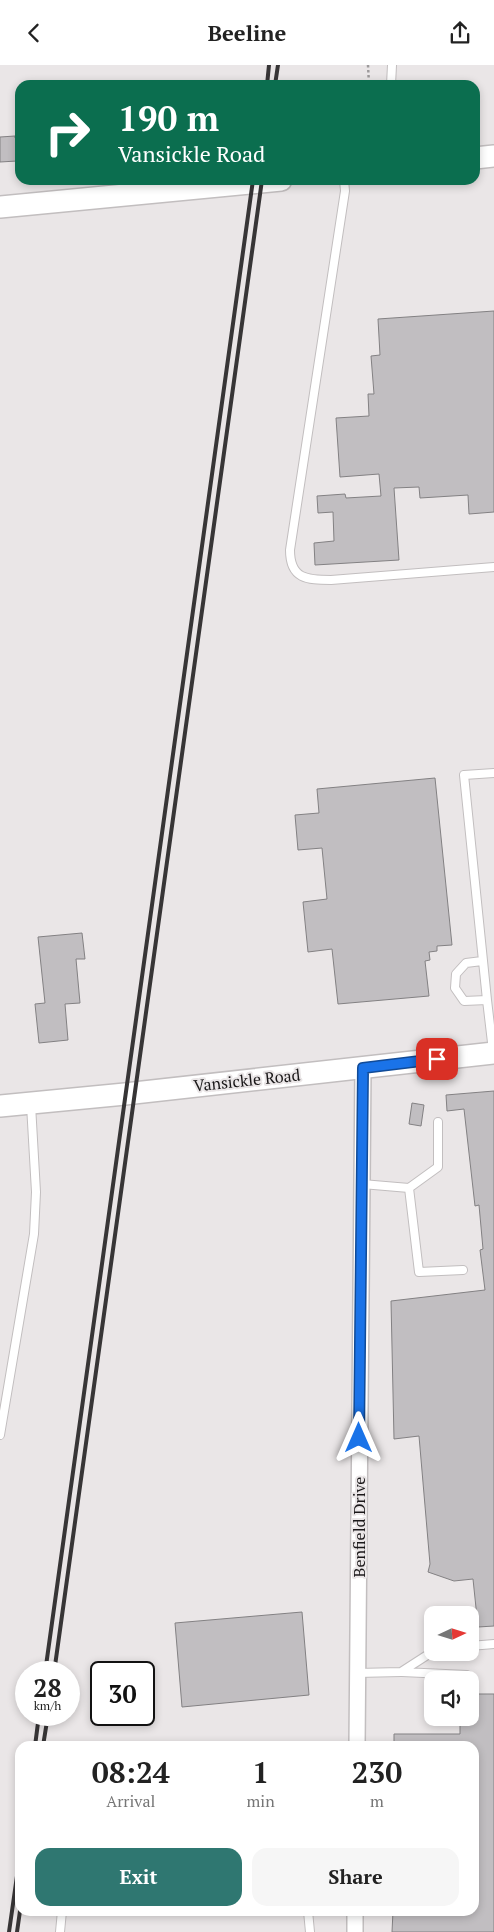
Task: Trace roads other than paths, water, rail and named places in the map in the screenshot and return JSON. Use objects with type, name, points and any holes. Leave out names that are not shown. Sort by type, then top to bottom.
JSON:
[{"type":"street","points":[[480,157],[494,156]]},
{"type":"street","points":[[0,207],[230,185]]},
{"type":"street","name":"Vansickle Road","points":[[0,1106],[494,1053]]},
{"type":"street","name":"Benfield Drive","points":[[357,1741],[363,1068]]},
{"type":"street","points":[[355,1916],[355,1932]]},
{"type":"lane","points":[[391,80],[392,65]]},
{"type":"lane","points":[[344,185],[290,550],[292,565],[295,571],[305,578],[331,580],[494,567]]},
{"type":"lane","points":[[494,773],[464,775],[486,1000],[494,1053]]},
{"type":"lane","points":[[482,961],[466,963],[456,974],[455,989],[464,1001],[486,1000]]},
{"type":"lane","points":[[0,1435],[34,1234],[36,1192],[31,1103]]},
{"type":"lane","points":[[362,1184],[409,1187],[438,1167],[438,1122]]},
{"type":"lane","points":[[409,1187],[419,1272],[463,1270]]},
{"type":"lane","points":[[479,1645],[494,1644]]},
{"type":"lane","points":[[401,1672],[424,1657]]},
{"type":"lane","points":[[357,1673],[424,1673]]},
{"type":"lane","points":[[60,1932],[62,1916]]},
{"type":"lane","points":[[308,1916],[310,1932]]},
{"type":"railway","points":[[268,80],[269,65]]},
{"type":"railway","points":[[276,80],[278,65]]},
{"type":"railway","points":[[47,1661],[252,185]]},
{"type":"railway","points":[[56,1661],[261,185]]},
{"type":"railway","points":[[36,1741],[38,1726]]},
{"type":"railway","points":[[44,1741],[46,1726]]},
{"type":"railway","points":[[9,1932],[15,1890]]},
{"type":"railway","points":[[17,1932],[19,1916]]}]
